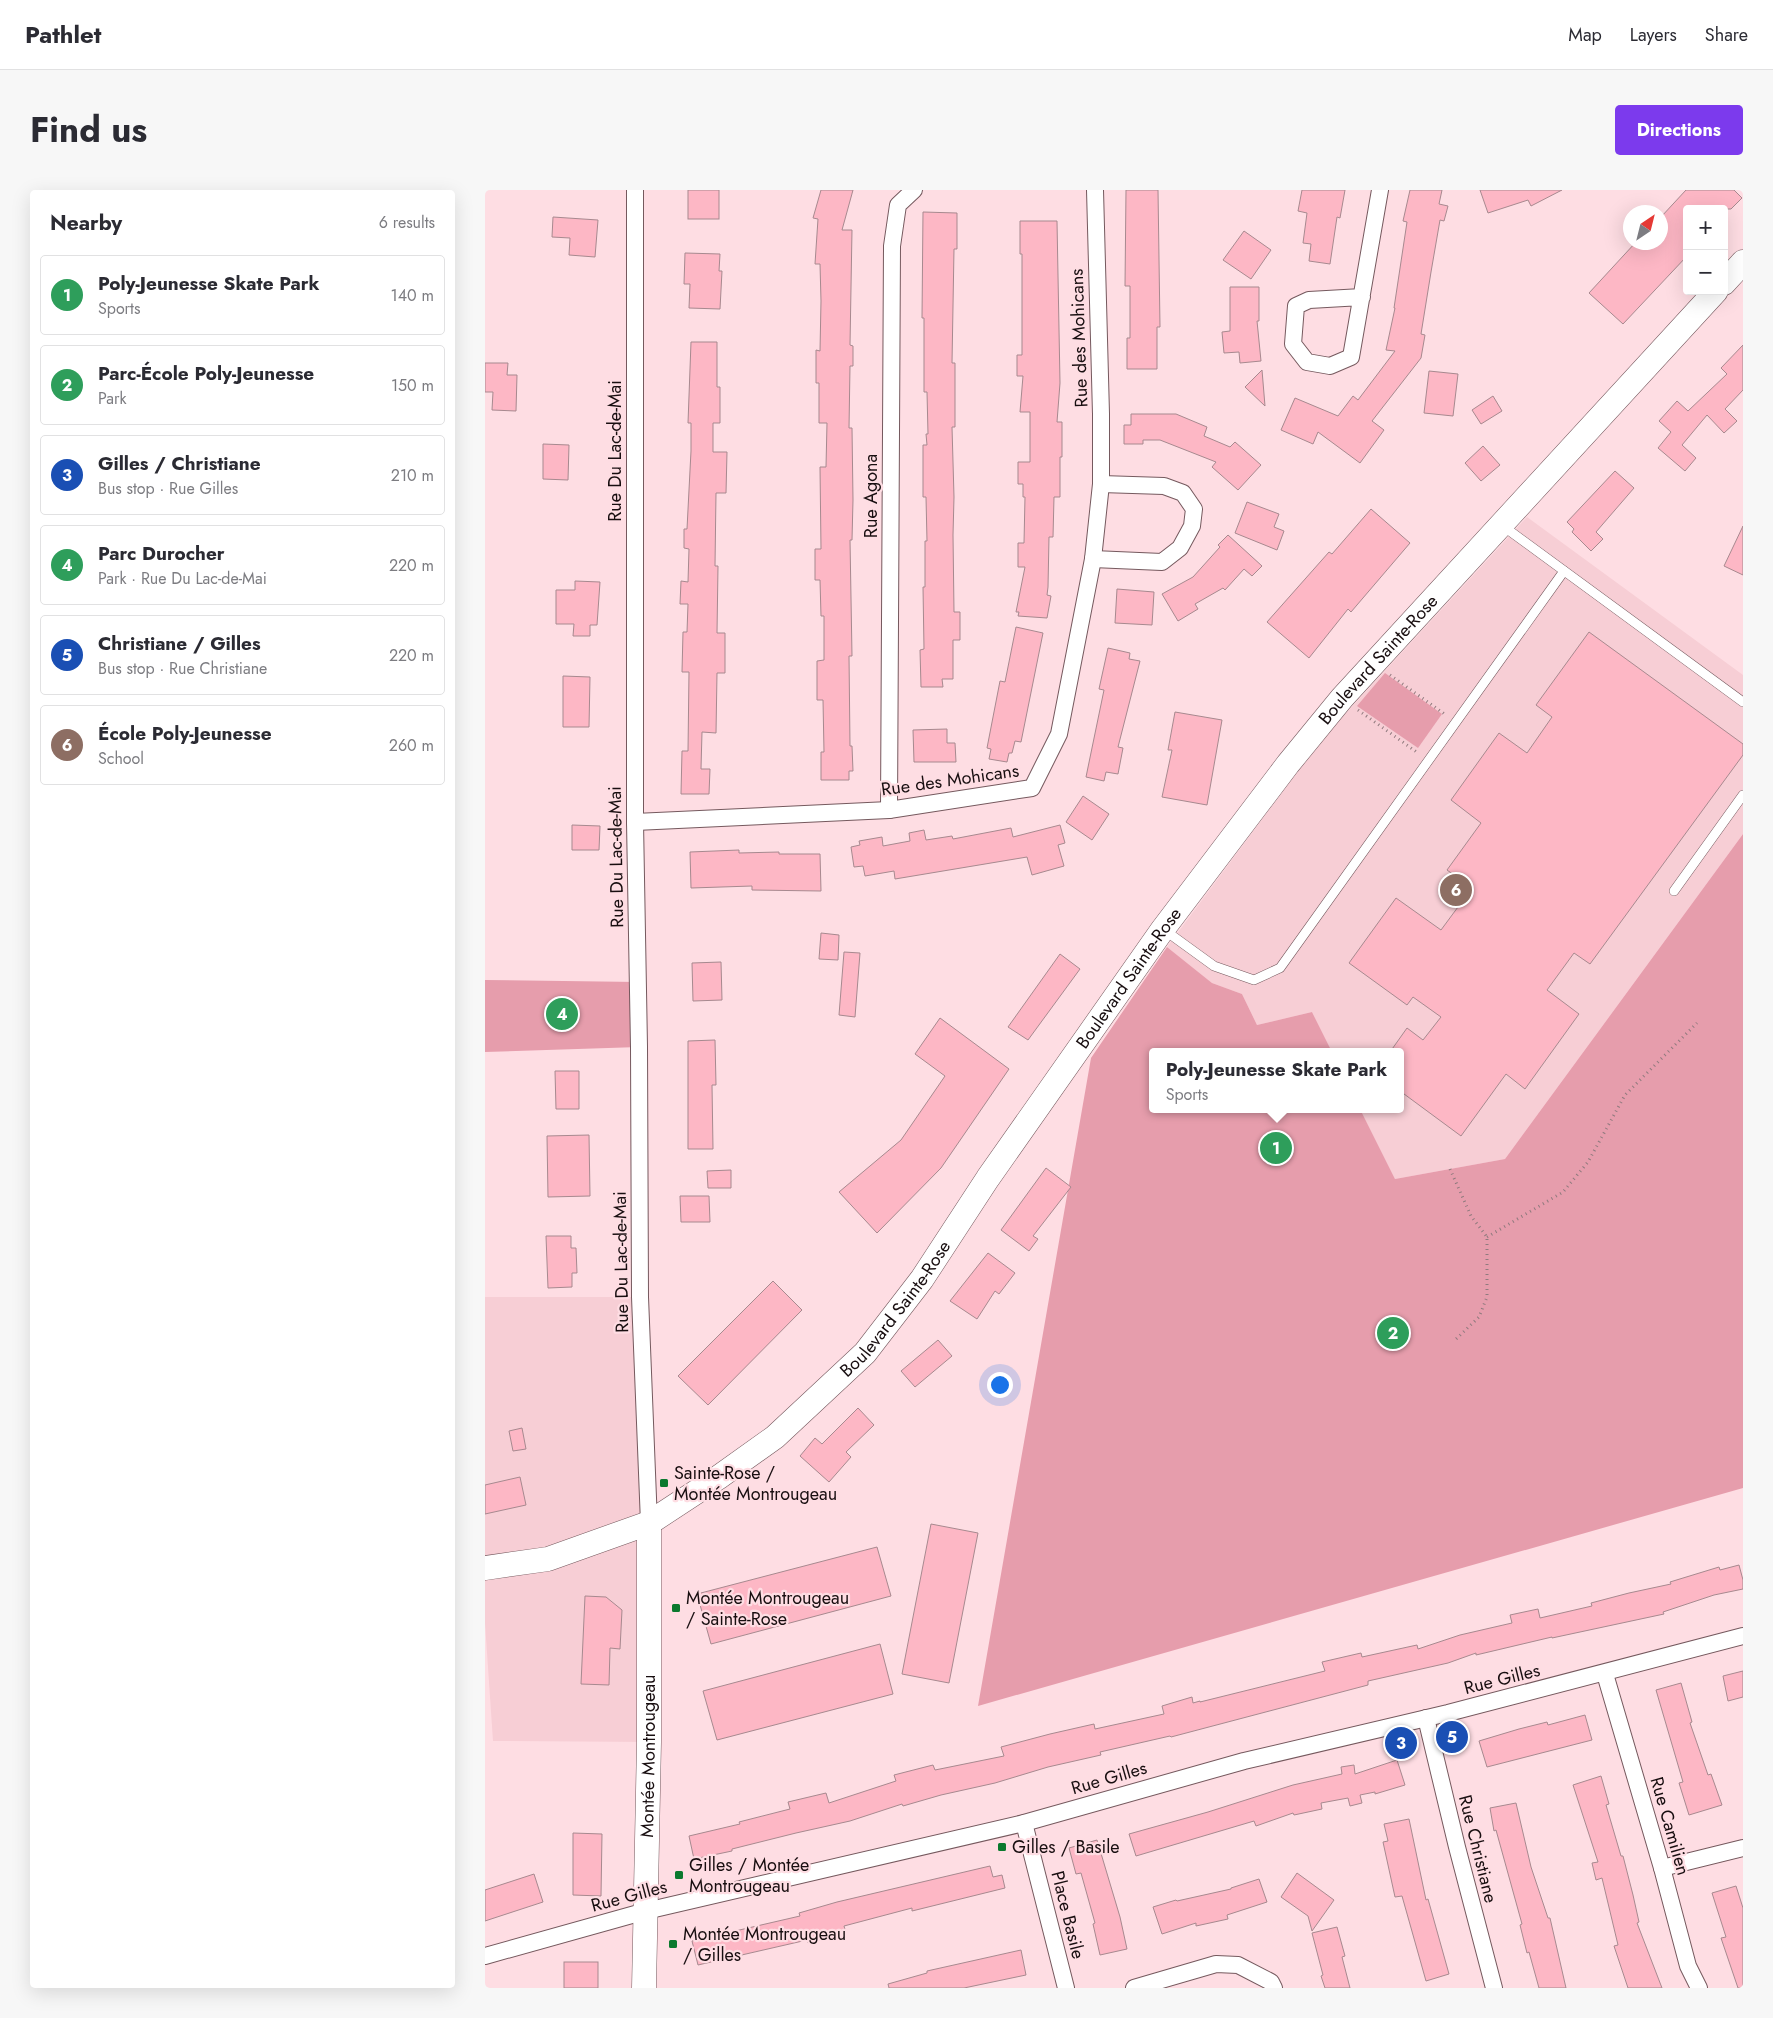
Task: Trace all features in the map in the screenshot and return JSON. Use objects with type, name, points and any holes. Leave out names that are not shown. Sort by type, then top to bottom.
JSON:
[{"type":"street","name":"Rue Du Lac-de-Mai","points":[[635,190],[635,822],[639,1047],[640,1297],[649,1523]]},
{"type":"street","name":"Rue Agona","points":[[889,810],[892,246],[898,206],[914,190]]},
{"type":"street","name":"Rue des Mohicans","points":[[635,822],[889,810],[1032,788],[1059,734],[1093,559],[1101,484],[1095,190]]},
{"type":"street","points":[[1362,297],[1309,300],[1296,306],[1293,344],[1307,362],[1330,366],[1351,357],[1362,297],[1380,190]]},
{"type":"street","points":[[1728,279],[1743,262]]},
{"type":"street","name":"Boulevard Sainte-Rose","points":[[485,1568],[548,1558],[649,1523],[719,1477],[775,1436],[865,1354],[922,1279],[989,1178],[1163,929],[1288,764],[1373,663],[1712,295]]},
{"type":"street","points":[[1093,559],[1162,562],[1180,548],[1192,526],[1194,509],[1183,493],[1165,486],[1101,484]]},
{"type":"street","name":"Montée Montrougeau","points":[[644,1988],[649,1742],[649,1523]]},
{"type":"street","name":"Rue Gilles","points":[[485,1956],[646,1911],[1024,1823],[1244,1761],[1605,1674],[1743,1636]]},
{"type":"street","name":"Rue Camilien","points":[[1605,1674],[1663,1868],[1688,1966],[1699,1988]]},
{"type":"street","name":"Rue Christiane","points":[[1426,1718],[1494,1988]]},
{"type":"street","name":"Place Basile","points":[[1024,1823],[1066,1988]]},
{"type":"street","points":[[1663,1868],[1743,1848]]},
{"type":"street","points":[[1134,1988],[1216,1964],[1238,1965],[1271,1982],[1274,1988]]},
{"type":"lane","points":[[1501,524],[1743,702]]},
{"type":"lane","points":[[1163,929],[1214,966],[1254,980],[1280,968],[1564,571]]},
{"type":"lane","points":[[1674,891],[1743,795]]},
{"type":"path","points":[[1373,663],[1456,722]]},
{"type":"path","points":[[1342,698],[1429,760]]},
{"type":"path","points":[[1487,1237],[1563,1192],[1588,1162],[1625,1095],[1697,1023]]},
{"type":"path","points":[[1450,1169],[1471,1216],[1487,1237],[1487,1297],[1479,1317],[1455,1341]]},
{"type":"shaded area","points":[[1527,517],[1743,675],[1743,834],[1505,1159],[1395,1179],[1362,1113],[1404,1113],[1404,1048],[1330,1048],[1312,1012],[1257,1025],[1242,994],[1212,983],[1167,947],[1323,738]]},
{"type":"shaded area","points":[[1385,673],[1442,714],[1418,748],[1357,706]]},
{"type":"shaded area","points":[[1743,834],[1743,1488],[978,1706],[1091,1058],[1167,947],[1212,983],[1242,994],[1257,1025],[1312,1012],[1330,1048],[1149,1048],[1149,1113],[1362,1113],[1395,1179],[1505,1159]]},
{"type":"shaded area","points":[[485,980],[638,982],[639,1047],[485,1052]]},
{"type":"shaded area","points":[[485,1297],[640,1297],[649,1742],[493,1741],[485,1623]]},
{"type":"building","points":[[688,190],[719,190],[719,219],[688,219]]},
{"type":"building","points":[[821,190],[853,190],[842,230],[852,230],[850,345],[853,346],[853,366],[850,366],[849,428],[852,428],[853,500],[852,540],[850,540],[852,656],[849,656],[850,746],[852,746],[853,771],[849,771],[849,780],[821,780],[821,752],[824,752],[823,700],[817,700],[817,661],[824,660],[824,616],[821,616],[820,580],[815,580],[815,549],[821,549],[820,467],[826,467],[827,423],[819,423],[819,383],[816,383],[816,350],[820,351],[821,301],[820,264],[815,264],[818,219],[813,218]]},
{"type":"building","points":[[1126,190],[1158,190],[1160,327],[1157,327],[1157,369],[1127,369],[1127,338],[1130,338],[1130,286],[1125,286]]},
{"type":"building","points":[[1302,190],[1345,190],[1340,218],[1337,217],[1330,264],[1309,261],[1311,244],[1303,243],[1307,213],[1298,211]]},
{"type":"building","points":[[1410,190],[1442,190],[1439,204],[1448,206],[1444,221],[1440,220],[1421,334],[1425,335],[1421,358],[1372,421],[1384,430],[1360,463],[1318,432],[1313,444],[1281,430],[1295,398],[1338,416],[1353,396],[1358,400],[1395,351],[1386,350],[1395,308],[1407,222],[1403,221]]},
{"type":"building","points":[[1480,190],[1562,190],[1531,206],[1528,200],[1488,213]]},
{"type":"building","points":[[1686,190],[1734,190],[1742,198],[1731,209],[1728,209],[1728,205],[1683,205],[1683,260],[1623,324],[1589,293],[1629,250],[1668,250],[1668,209]]},
{"type":"building","points":[[923,212],[957,213],[957,249],[954,249],[952,363],[955,363],[955,427],[952,427],[954,612],[960,612],[960,640],[953,640],[953,679],[942,679],[943,687],[921,687],[920,650],[924,649],[923,587],[925,587],[925,541],[927,541],[926,497],[923,497],[923,445],[927,445],[926,434],[928,434],[927,392],[924,392],[924,318],[922,318]]},
{"type":"building","points":[[553,217],[598,220],[595,257],[569,255],[570,238],[552,237]]},
{"type":"building","points":[[1020,221],[1057,221],[1060,383],[1057,422],[1062,422],[1062,457],[1060,457],[1060,497],[1054,497],[1053,537],[1049,537],[1047,595],[1051,596],[1047,618],[1018,616],[1019,612],[1016,612],[1025,567],[1018,567],[1018,543],[1024,543],[1025,497],[1023,497],[1023,484],[1018,484],[1018,462],[1030,462],[1030,412],[1020,412],[1023,376],[1017,376],[1017,355],[1022,355],[1022,254],[1020,254]]},
{"type":"building","points":[[1244,231],[1271,250],[1251,279],[1223,260]]},
{"type":"building","points":[[685,253],[720,254],[719,271],[722,271],[720,309],[689,308],[690,284],[684,284]]},
{"type":"building","points":[[1230,287],[1259,287],[1259,321],[1257,321],[1261,361],[1240,363],[1239,352],[1224,353],[1222,332],[1230,331]]},
{"type":"building","points":[[691,342],[717,342],[717,387],[720,387],[720,423],[713,423],[713,452],[727,452],[726,493],[716,493],[715,566],[718,566],[717,633],[725,633],[725,673],[717,673],[716,733],[702,732],[701,769],[710,769],[709,794],[681,794],[682,751],[688,751],[689,672],[682,672],[683,632],[687,632],[688,604],[680,604],[681,581],[688,582],[689,549],[684,548],[684,529],[687,529],[691,451],[691,423],[688,423]]},
{"type":"building","points":[[1743,345],[1743,390],[1725,409],[1737,421],[1724,433],[1707,415],[1682,445],[1696,458],[1685,471],[1658,448],[1671,432],[1659,421],[1677,401],[1688,411],[1727,374],[1721,368]]},
{"type":"building","points":[[485,363],[508,363],[507,375],[517,375],[516,411],[492,410],[493,392],[485,392]]},
{"type":"building","points":[[1262,370],[1265,406],[1245,387]]},
{"type":"building","points":[[1429,371],[1458,374],[1453,416],[1424,413]]},
{"type":"building","points":[[1493,396],[1502,411],[1481,424],[1472,410]]},
{"type":"building","points":[[1131,414],[1176,414],[1207,427],[1204,436],[1230,447],[1235,442],[1261,465],[1238,490],[1212,467],[1216,462],[1160,440],[1143,440],[1143,444],[1124,444],[1124,425],[1131,425]]},
{"type":"building","points":[[543,444],[569,445],[568,480],[543,479]]},
{"type":"building","points":[[1483,446],[1500,465],[1481,481],[1465,463]]},
{"type":"building","points":[[1615,471],[1634,488],[1596,532],[1603,539],[1591,551],[1572,532],[1574,529],[1567,522]]},
{"type":"building","points":[[1247,502],[1279,514],[1274,527],[1284,531],[1277,550],[1235,533]]},
{"type":"building","points":[[1371,509],[1410,543],[1351,612],[1348,609],[1309,658],[1267,622],[1329,552],[1332,554]]},
{"type":"building","points":[[1743,526],[1743,575],[1724,566]]},
{"type":"building","points":[[1228,535],[1262,566],[1252,576],[1244,569],[1225,590],[1223,588],[1195,604],[1198,609],[1178,621],[1162,594],[1193,577],[1220,547],[1218,545]]},
{"type":"building","points":[[575,581],[600,582],[597,625],[590,625],[590,636],[573,636],[574,624],[556,624],[556,590],[575,590]]},
{"type":"building","points":[[1117,589],[1154,592],[1152,625],[1115,623]]},
{"type":"building","points":[[1016,627],[1043,633],[1021,742],[1015,741],[1007,762],[989,759],[991,749],[987,748],[1000,681],[1005,682]]},
{"type":"building","points":[[1589,632],[1743,744],[1743,755],[1590,964],[1574,953],[1547,990],[1579,1014],[1525,1089],[1506,1074],[1461,1136],[1404,1094],[1404,1048],[1393,1048],[1407,1028],[1423,1040],[1441,1017],[1413,997],[1407,1005],[1349,963],[1396,898],[1441,930],[1472,888],[1447,870],[1481,823],[1451,800],[1499,733],[1527,753],[1552,717],[1536,705]]},
{"type":"building","points":[[1108,648],[1130,653],[1129,659],[1140,661],[1118,747],[1123,748],[1118,774],[1106,772],[1104,781],[1086,777],[1104,690],[1099,689]]},
{"type":"building","points":[[563,676],[590,677],[589,727],[563,727]]},
{"type":"building","points":[[1175,712],[1222,720],[1207,805],[1162,797],[1172,750],[1168,750]]},
{"type":"building","points":[[947,729],[947,743],[955,743],[956,762],[914,762],[913,730]]},
{"type":"building","points":[[1083,796],[1109,814],[1092,840],[1066,822]]},
{"type":"building","points":[[572,825],[600,826],[599,850],[572,850]]},
{"type":"building","points":[[1060,825],[1065,843],[1058,845],[1064,866],[1032,875],[1027,857],[895,879],[894,871],[865,876],[863,866],[854,867],[851,847],[860,845],[859,841],[882,837],[883,846],[910,841],[909,833],[924,830],[926,840],[952,836],[953,839],[1011,828],[1013,837]]},
{"type":"building","points":[[739,850],[739,853],[820,854],[821,891],[752,890],[752,886],[691,888],[690,852]]},
{"type":"building","points":[[821,933],[839,935],[838,960],[819,959]]},
{"type":"building","points":[[844,952],[860,953],[855,1017],[839,1015]]},
{"type":"building","points":[[1060,954],[1080,969],[1028,1040],[1008,1027]]},
{"type":"building","points":[[721,962],[722,1000],[693,1001],[692,963]]},
{"type":"building","points":[[940,1018],[1009,1069],[941,1168],[877,1233],[839,1192],[901,1140],[945,1076],[915,1054]]},
{"type":"building","points":[[715,1040],[716,1085],[712,1085],[713,1149],[688,1149],[688,1041]]},
{"type":"building","points":[[555,1071],[579,1071],[579,1109],[556,1109]]},
{"type":"building","points":[[589,1135],[590,1196],[548,1197],[547,1136]]},
{"type":"building","points":[[1046,1168],[1071,1187],[1033,1236],[1038,1239],[1029,1251],[1001,1230]]},
{"type":"building","points":[[731,1170],[731,1188],[708,1188],[707,1171]]},
{"type":"building","points":[[680,1196],[709,1196],[710,1222],[681,1222]]},
{"type":"building","points":[[546,1236],[571,1236],[571,1248],[576,1248],[577,1273],[572,1273],[572,1287],[548,1288]]},
{"type":"building","points":[[988,1253],[1015,1273],[999,1294],[995,1291],[977,1319],[950,1301]]},
{"type":"building","points":[[773,1281],[802,1310],[708,1405],[678,1376]]},
{"type":"building","points":[[938,1340],[952,1356],[915,1387],[901,1371]]},
{"type":"building","points":[[858,1408],[874,1425],[846,1452],[851,1457],[829,1482],[800,1456],[815,1438],[822,1444]]},
{"type":"building","points":[[522,1428],[526,1449],[513,1451],[509,1431]]},
{"type":"building","points":[[520,1477],[526,1505],[485,1514],[485,1485]]},
{"type":"building","points":[[931,1524],[978,1533],[949,1683],[902,1674]]},
{"type":"building","points":[[877,1547],[891,1596],[711,1644],[697,1594]]},
{"type":"building","points":[[1739,1565],[1743,1589],[1714,1595],[1663,1612],[1664,1614],[1476,1655],[1476,1653],[1448,1663],[1368,1681],[1368,1685],[1171,1737],[1100,1752],[1101,1755],[1048,1767],[995,1783],[903,1806],[902,1804],[850,1821],[694,1859],[689,1836],[740,1824],[739,1822],[790,1809],[788,1802],[826,1793],[829,1803],[896,1781],[894,1775],[933,1765],[935,1770],[1004,1756],[1001,1747],[1050,1734],[1094,1724],[1095,1729],[1164,1714],[1162,1706],[1192,1697],[1193,1703],[1200,1702],[1325,1671],[1322,1662],[1361,1653],[1362,1657],[1417,1645],[1418,1649],[1460,1635],[1512,1623],[1510,1615],[1538,1609],[1540,1618],[1592,1606],[1591,1603],[1629,1593],[1671,1584],[1670,1582],[1719,1567],[1720,1570]]},
{"type":"building","points":[[585,1596],[606,1597],[622,1610],[620,1649],[610,1648],[609,1685],[581,1684]]},
{"type":"building","points":[[880,1644],[893,1694],[717,1740],[703,1691]]},
{"type":"building","points":[[1743,1671],[1743,1697],[1728,1701],[1723,1676]]},
{"type":"building","points":[[1681,1683],[1692,1722],[1690,1723],[1708,1775],[1711,1774],[1722,1805],[1689,1815],[1679,1783],[1683,1782],[1656,1690]]},
{"type":"building","points":[[1585,1715],[1592,1740],[1487,1767],[1479,1741],[1547,1722],[1548,1725]]},
{"type":"building","points":[[1397,1760],[1405,1785],[1375,1794],[1375,1792],[1360,1795],[1362,1803],[1350,1806],[1348,1798],[1321,1803],[1322,1809],[1294,1815],[1293,1813],[1256,1826],[1254,1821],[1136,1856],[1129,1834],[1208,1812],[1293,1785],[1342,1774],[1341,1767],[1354,1765],[1355,1774]]},
{"type":"building","points":[[1601,1776],[1609,1804],[1606,1805],[1621,1856],[1623,1856],[1633,1895],[1639,1922],[1637,1923],[1662,1988],[1628,1988],[1614,1946],[1618,1945],[1602,1878],[1596,1880],[1592,1863],[1598,1862],[1573,1785]]},
{"type":"building","points":[[1516,1803],[1531,1867],[1548,1918],[1550,1918],[1566,1988],[1539,1988],[1529,1952],[1527,1953],[1520,1925],[1522,1924],[1496,1830],[1494,1831],[1490,1808]]},
{"type":"building","points":[[1409,1819],[1426,1900],[1428,1899],[1449,1974],[1426,1981],[1402,1896],[1395,1897],[1383,1842],[1388,1841],[1384,1824]]},
{"type":"building","points":[[573,1833],[602,1834],[601,1896],[573,1895]]},
{"type":"building","points":[[1097,1840],[1120,1917],[1127,1949],[1100,1955],[1093,1924],[1095,1923],[1081,1873],[1076,1874],[1069,1848]]},
{"type":"building","points":[[990,1866],[993,1877],[1002,1875],[1005,1888],[912,1911],[912,1908],[844,1926],[846,1933],[808,1943],[807,1940],[698,1965],[692,1941],[800,1916],[799,1913],[837,1902]]},
{"type":"building","points":[[1297,1873],[1334,1900],[1312,1931],[1308,1916],[1281,1897]]},
{"type":"building","points":[[534,1874],[543,1902],[485,1921],[485,1890]]},
{"type":"building","points":[[1259,1879],[1267,1902],[1227,1915],[1228,1919],[1196,1926],[1196,1923],[1162,1934],[1153,1907],[1176,1900],[1231,1889]]},
{"type":"building","points":[[1736,1886],[1743,1908],[1743,1988],[1738,1988],[1721,1938],[1726,1937],[1712,1893]]},
{"type":"building","points":[[1337,1927],[1345,1956],[1342,1957],[1350,1988],[1325,1988],[1321,1976],[1323,1975],[1312,1933]]},
{"type":"building","points":[[1021,1950],[1026,1975],[964,1988],[889,1988],[888,1984],[927,1973],[927,1971]]},
{"type":"building","points":[[564,1962],[598,1962],[598,1988],[564,1988]]},
{"type":"place","name":"École Poly-Jeunesse","points":[[1456,890]]},
{"type":"place","name":"Parc Durocher","points":[[562,1014]]},
{"type":"place","name":"Poly-Jeunesse Skate Park","points":[[1276,1148]]},
{"type":"place","name":"Parc-École Poly-Jeunesse","points":[[1393,1333]]},
{"type":"place","name":"Sainte-Rose / Montée Montrougeau","points":[[664,1483]]},
{"type":"place","name":"Montée Montrougeau / Sainte-Rose","points":[[676,1608]]},
{"type":"place","name":"Christiane / Gilles","points":[[1452,1737]]},
{"type":"place","name":"Gilles / Christiane","points":[[1401,1743]]},
{"type":"place","name":"Gilles / Basile","points":[[1002,1847]]},
{"type":"place","name":"Gilles / Montée Montrougeau","points":[[679,1875]]},
{"type":"place","name":"Montée Montrougeau / Gilles","points":[[673,1944]]}]
